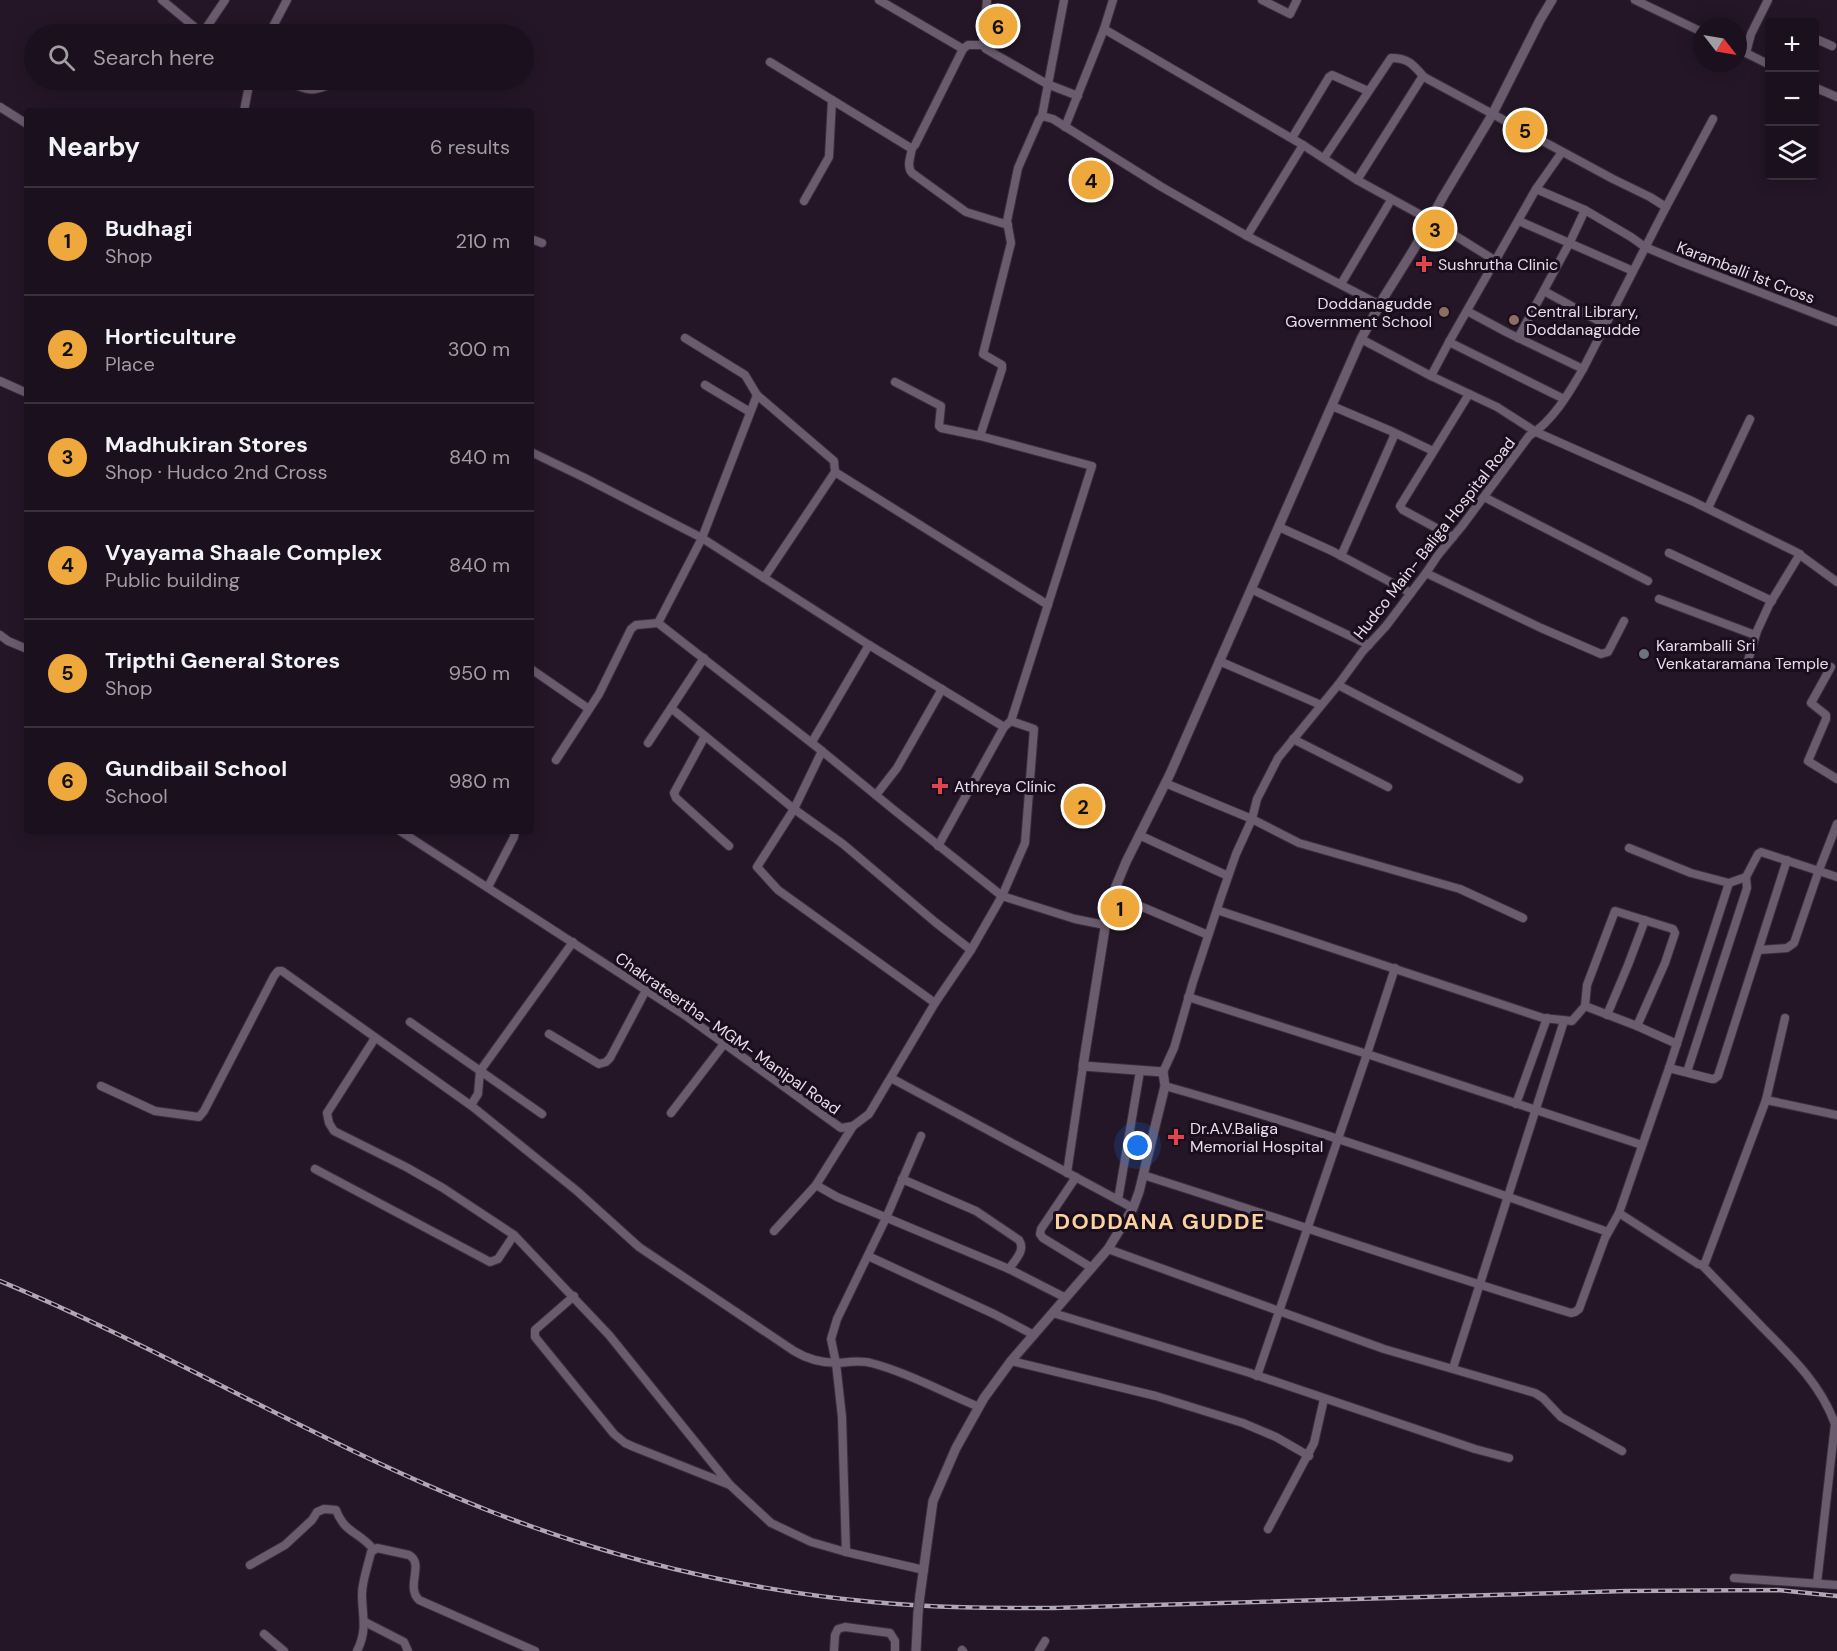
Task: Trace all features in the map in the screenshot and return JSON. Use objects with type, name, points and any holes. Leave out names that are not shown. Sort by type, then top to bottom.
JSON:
[{"type":"street","points":[[162,0],[191,24]]},
{"type":"street","points":[[209,24],[225,0]]},
{"type":"street","points":[[275,24],[287,0]]},
{"type":"street","points":[[879,0],[963,49]]},
{"type":"street","points":[[987,0],[983,45],[986,49],[1047,84],[1078,96]]},
{"type":"street","points":[[980,436],[1002,369],[1002,365],[982,354],[1011,243],[1008,225],[1018,168],[1042,116],[1064,0]]},
{"type":"street","points":[[1065,127],[1104,29],[1113,0]]},
{"type":"street","points":[[1262,0],[1290,14],[1297,0]]},
{"type":"street","points":[[1067,1173],[1108,903],[1165,783],[1361,339],[1492,115],[1552,0]]},
{"type":"street","points":[[1635,0],[1693,28]]},
{"type":"street","points":[[1747,42],[1768,0]]},
{"type":"street","points":[[1104,29],[1292,138],[1357,180],[1430,220],[1496,261]]},
{"type":"street","points":[[1819,40],[1832,46]]},
{"type":"street","points":[[983,45],[968,45],[963,49],[912,148],[909,170],[966,212],[1008,225]]},
{"type":"street","points":[[1747,54],[1765,62]]},
{"type":"street","points":[[1324,158],[1391,58],[1404,58],[1424,77],[1666,207]]},
{"type":"street","points":[[770,62],[912,148]]},
{"type":"street","points":[[1292,138],[1332,75],[1368,91]]},
{"type":"street","points":[[1357,180],[1424,77]]},
{"type":"street","points":[[1819,89],[1837,97]]},
{"type":"street","points":[[245,108],[248,90]]},
{"type":"street","points":[[804,201],[829,157],[832,100]]},
{"type":"street","points":[[0,107],[24,122]]},
{"type":"street","points":[[1042,116],[1053,119],[1160,186],[1247,236],[1380,305]]},
{"type":"street","name":"Hudco Main- Baliga Hospital Road","points":[[1163,1072],[1174,1048],[1188,997],[1228,876],[1252,819],[1257,799],[1278,758],[1386,626],[1529,436],[1536,432],[1564,399],[1584,369],[1713,119]]},
{"type":"street","points":[[1247,236],[1303,145]]},
{"type":"street","points":[[1431,376],[1536,189],[1562,152]]},
{"type":"street","name":"Karamballi 1st Cross","points":[[1536,189],[1585,210],[1645,247],[1837,322]]},
{"type":"street","points":[[1341,284],[1391,200]]},
{"type":"street","points":[[1518,338],[1585,210]]},
{"type":"street","points":[[1519,221],[1633,271]]},
{"type":"street","points":[[534,240],[542,243]]},
{"type":"street","points":[[1544,291],[1606,324]]},
{"type":"street","points":[[1467,311],[1584,369]]},
{"type":"street","points":[[685,338],[745,375],[757,395],[834,461],[835,472],[764,578]]},
{"type":"street","points":[[1361,339],[1497,407],[1536,432],[1708,508],[1800,554],[1837,582]]},
{"type":"street","points":[[1449,342],[1564,399]]},
{"type":"street","points":[[0,381],[24,392]]},
{"type":"street","points":[[895,382],[941,406],[939,426],[941,428],[1092,466],[1011,721],[1004,727],[938,846]]},
{"type":"street","points":[[705,385],[750,412]]},
{"type":"street","points":[[1453,537],[1403,510],[1400,506],[1470,394]]},
{"type":"street","points":[[658,623],[702,538],[757,395]]},
{"type":"street","points":[[1332,406],[1433,451]]},
{"type":"street","points":[[1708,508],[1750,419]]},
{"type":"street","points":[[1341,556],[1394,436],[1393,433]]},
{"type":"street","points":[[534,453],[702,538],[869,645],[1004,727]]},
{"type":"street","points":[[835,472],[1048,605]]},
{"type":"street","points":[[1484,497],[1648,581]]},
{"type":"street","points":[[1279,526],[1411,592]]},
{"type":"street","points":[[1668,553],[1772,601]]},
{"type":"street","points":[[1747,664],[1755,635],[1800,554]]},
{"type":"street","points":[[1426,573],[1541,628],[1605,655],[1624,621]]},
{"type":"street","points":[[1251,589],[1369,645]]},
{"type":"street","points":[[1659,599],[1755,635]]},
{"type":"street","points":[[556,760],[599,694],[631,629],[636,625],[658,623],[812,742],[1002,896],[1075,919],[1105,925]]},
{"type":"street","points":[[0,635],[24,648]]},
{"type":"street","points":[[812,742],[869,645]]},
{"type":"street","points":[[648,742],[704,658]]},
{"type":"street","points":[[1219,661],[1321,705]]},
{"type":"street","points":[[1831,667],[1811,703],[1826,715],[1826,719],[1809,761],[1837,779]]},
{"type":"street","points":[[534,671],[589,709]]},
{"type":"street","points":[[1338,685],[1519,779]]},
{"type":"street","points":[[876,795],[897,768],[942,689]]},
{"type":"street","points":[[671,708],[794,808],[843,844],[970,950],[1002,896],[1025,843],[1034,729],[1011,721]]},
{"type":"street","points":[[705,736],[674,793],[676,798],[729,846]]},
{"type":"street","points":[[1293,739],[1388,787]]},
{"type":"street","points":[[822,750],[794,808],[757,867],[778,890],[935,1003]]},
{"type":"street","points":[[1165,783],[1252,819],[1299,843],[1451,886],[1523,918]]},
{"type":"street","points":[[1759,950],[1787,948],[1794,943],[1837,824]]},
{"type":"street","name":"Chakrateertha- MGM- Manipal Road","points":[[405,834],[646,990],[842,1128],[853,1126],[869,1114],[935,1003],[970,950]]},
{"type":"street","points":[[488,887],[514,834]]},
{"type":"street","points":[[1139,835],[1228,876]]},
{"type":"street","points":[[1629,848],[1692,873],[1729,884],[1746,878]]},
{"type":"street","points":[[1687,1072],[1747,888],[1746,878],[1758,854],[1761,852],[1837,878]]},
{"type":"street","points":[[1669,1068],[1712,1079],[1718,1076],[1786,860]]},
{"type":"street","points":[[1143,1175],[1308,1227],[1479,1285],[1571,1313],[1575,1312],[1579,1309],[1608,1232],[1619,1213],[1729,884]]},
{"type":"street","points":[[1112,894],[1209,935]]},
{"type":"street","points":[[1216,910],[1547,1018],[1564,1021],[1572,1021],[1585,1006],[1587,985],[1617,910],[1673,929],[1676,933],[1637,1026]]},
{"type":"street","points":[[1607,1014],[1645,920]]},
{"type":"street","points":[[471,1105],[478,1094],[480,1071],[573,942]]},
{"type":"street","points":[[1257,1376],[1395,968]]},
{"type":"street","points":[[101,1086],[155,1111],[199,1117],[204,1112],[278,971],[282,971],[471,1105],[577,1191],[639,1247],[803,1357],[836,1363],[869,1362],[979,1407]]},
{"type":"street","points":[[549,1034],[599,1064],[606,1062],[646,990]]},
{"type":"street","points":[[1188,997],[1642,1145]]},
{"type":"street","points":[[1585,1006],[1677,1044]]},
{"type":"street","points":[[1516,1104],[1547,1018]]},
{"type":"street","points":[[1702,1265],[1707,1260],[1766,1100],[1785,1018]]},
{"type":"street","points":[[1453,1368],[1564,1021]]},
{"type":"street","points":[[410,1022],[542,1114]]},
{"type":"street","points":[[375,1038],[327,1113],[334,1131],[443,1188],[514,1235],[609,1335],[730,1485],[771,1523],[811,1542],[924,1570]]},
{"type":"street","points":[[671,1113],[724,1044]]},
{"type":"street","points":[[916,1651],[918,1612],[933,1501],[956,1448],[979,1407],[1011,1361],[1108,1249],[1133,1208],[1139,1192],[1164,1086],[1163,1072],[1083,1066]]},
{"type":"street","points":[[1118,1200],[1140,1071]]},
{"type":"street","points":[[891,1078],[1133,1208]]},
{"type":"street","points":[[1164,1086],[1223,1102],[1337,1139],[1608,1232]]},
{"type":"street","points":[[1766,1100],[1837,1115]]},
{"type":"street","points":[[774,1231],[816,1185],[853,1126]]},
{"type":"street","points":[[846,1552],[842,1417],[831,1338],[837,1319],[886,1218],[921,1136]]},
{"type":"street","points":[[315,1169],[489,1262],[498,1258],[514,1235]]},
{"type":"street","points":[[1076,1177],[1041,1229],[1040,1234],[1092,1268]]},
{"type":"street","points":[[902,1179],[976,1211],[1019,1240],[1022,1250],[1008,1269]]},
{"type":"street","points":[[816,1185],[837,1197],[1008,1269],[1066,1298]]},
{"type":"street","points":[[1619,1213],[1702,1265],[1790,1356],[1813,1382],[1829,1407],[1835,1424],[1817,1583]]},
{"type":"street","points":[[1108,1249],[1384,1349],[1535,1393],[1561,1417],[1622,1451]]},
{"type":"street","points":[[868,1256],[1034,1335]]},
{"type":"street","points":[[574,1296],[535,1330],[535,1337],[607,1426],[626,1443],[730,1485]]},
{"type":"street","points":[[1053,1313],[1509,1458]]},
{"type":"street","points":[[1011,1361],[1156,1396],[1221,1416],[1261,1429],[1309,1456]]},
{"type":"street","points":[[1268,1530],[1309,1456],[1324,1399]]},
{"type":"street","points":[[250,1565],[285,1545],[312,1520],[317,1512],[324,1509],[336,1510],[344,1527],[366,1540],[374,1550]]},
{"type":"street","points":[[357,1651],[365,1622],[362,1593],[371,1552],[380,1549],[409,1555],[413,1558],[416,1563],[414,1595],[419,1600],[535,1651]]},
{"type":"street","points":[[1734,1578],[1837,1585]]},
{"type":"street","points":[[365,1622],[404,1642],[408,1651]]},
{"type":"street","points":[[834,1651],[835,1635],[838,1629],[845,1627],[890,1634],[895,1641],[895,1651]]},
{"type":"street","points":[[264,1634],[284,1651]]},
{"type":"street","points":[[1039,1651],[1046,1641]]},
{"type":"railway","points":[[0,1281],[123,1337],[364,1456],[487,1510],[629,1557],[677,1570],[775,1589],[824,1597],[896,1604],[1008,1608],[1626,1591],[1778,1590],[1837,1596]]},
{"type":"place","name":"Gundibail School","points":[[998,26]]},
{"type":"place","name":"Tripthi General Stores","points":[[1525,130]]},
{"type":"place","name":"Vyayama Shaale Complex","points":[[1091,180]]},
{"type":"place","name":"Madhukiran Stores","points":[[1435,229]]},
{"type":"place","name":"Sushrutha Clinic","points":[[1424,264]]},
{"type":"place","name":"Doddanagudde Government School","points":[[1444,312]]},
{"type":"place","name":"Central Library, Doddanagudde","points":[[1514,320]]},
{"type":"place","name":"Karamballi Sri Venkataramana Temple","points":[[1644,654]]},
{"type":"place","name":"Athreya Clinic","points":[[940,786]]},
{"type":"place","name":"Horticulture","points":[[1083,806]]},
{"type":"place","name":"Budhagi","points":[[1120,908]]},
{"type":"place","name":"Dr.A.V.Baliga Memorial Hospital","points":[[1176,1137]]},
{"type":"district","name":"DODDANA GUDDE","points":[[1160,1221]]}]
